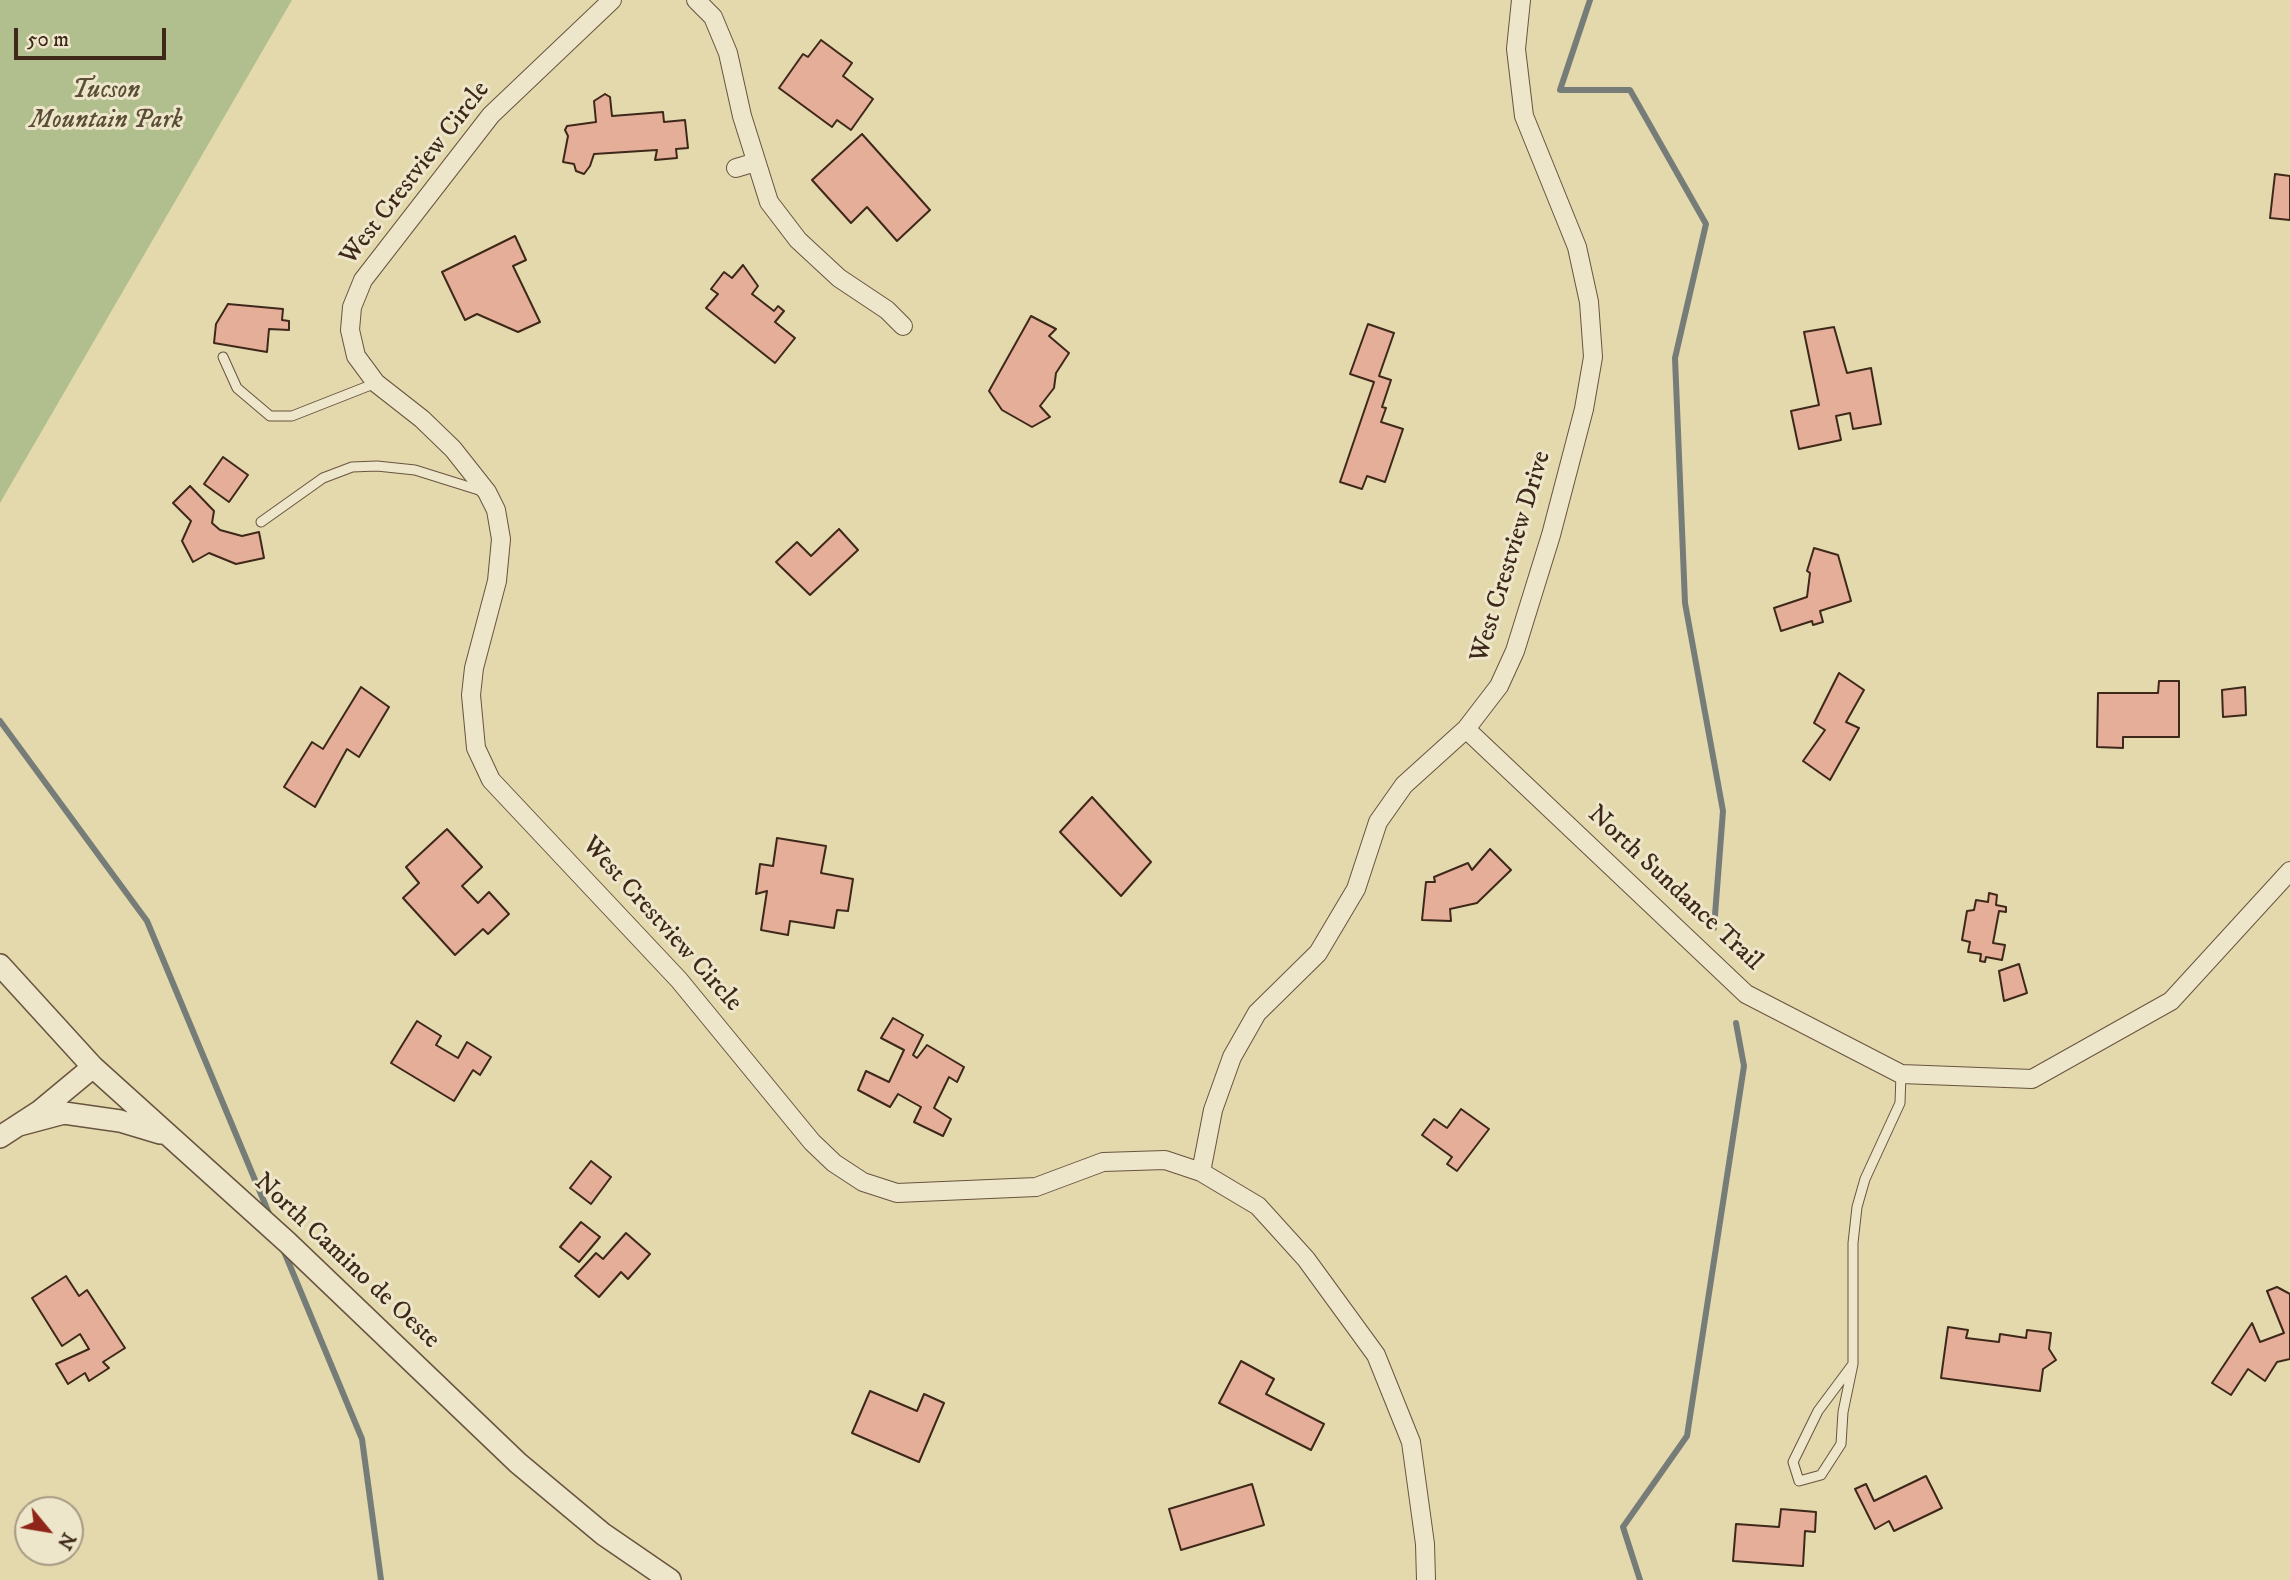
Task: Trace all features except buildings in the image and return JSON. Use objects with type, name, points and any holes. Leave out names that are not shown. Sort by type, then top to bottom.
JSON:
[{"type":"street","name":"West Crestview Circle","points":[[612,0],[491,115],[363,281],[352,307],[350,330],[356,356],[376,383],[422,418],[453,449],[486,492],[496,510],[501,539],[497,580],[474,668],[471,695],[476,748],[491,780],[679,980],[812,1142],[834,1163],[863,1182],[897,1193],[1036,1187],[1103,1162],[1165,1160],[1201,1172],[1258,1206],[1306,1259],[1377,1354],[1411,1441],[1425,1544],[1426,1580]]},
{"type":"street","points":[[696,0],[713,17],[729,53],[756,162],[769,202],[798,240],[839,278],[887,310],[903,326]]},
{"type":"street","name":"West Crestview Drive","points":[[1201,1172],[1213,1110],[1232,1058],[1258,1013],[1318,953],[1356,889],[1378,822],[1404,785],[1466,729],[1499,686],[1515,651],[1551,535],[1584,409],[1593,358],[1589,302],[1577,247],[1524,116],[1517,49],[1521,0]]},
{"type":"street","points":[[736,169],[756,162]]},
{"type":"street","name":"North Sundance Trail","points":[[1466,729],[1746,994],[1901,1074],[2032,1079],[2171,1001],[2290,871]]},
{"type":"street","name":"North Camino de Oeste","points":[[0,965],[93,1068],[287,1242],[517,1463],[603,1534],[670,1580]]},
{"type":"street","points":[[0,1137],[93,1068]]},
{"type":"street","points":[[19,1125],[64,1113],[131,1124],[168,1136]]},
{"type":"lane","points":[[223,357],[237,388],[270,416],[302,413],[376,383]]},
{"type":"lane","points":[[261,522],[323,478],[352,467],[377,466],[415,470],[486,492]]},
{"type":"lane","points":[[1853,1364],[1818,1412],[1793,1462],[1799,1481],[1821,1475],[1842,1444],[1843,1412],[1853,1364],[1853,1243],[1857,1207],[1865,1179],[1900,1103],[1901,1074]]},
{"type":"green space","name":"Tucson Mountain Park","points":[[0,0],[292,0],[0,503]]},
{"type":"waterway","points":[[1590,0],[1560,90],[1630,90],[1706,224],[1675,358],[1685,603],[1723,811],[1714,928]]},
{"type":"waterway","points":[[0,721],[147,921],[270,1216]]},
{"type":"waterway","points":[[1640,1580],[1623,1527],[1687,1436],[1744,1066],[1736,1023]]},
{"type":"waterway","points":[[283,1249],[362,1439],[381,1580]]}]
